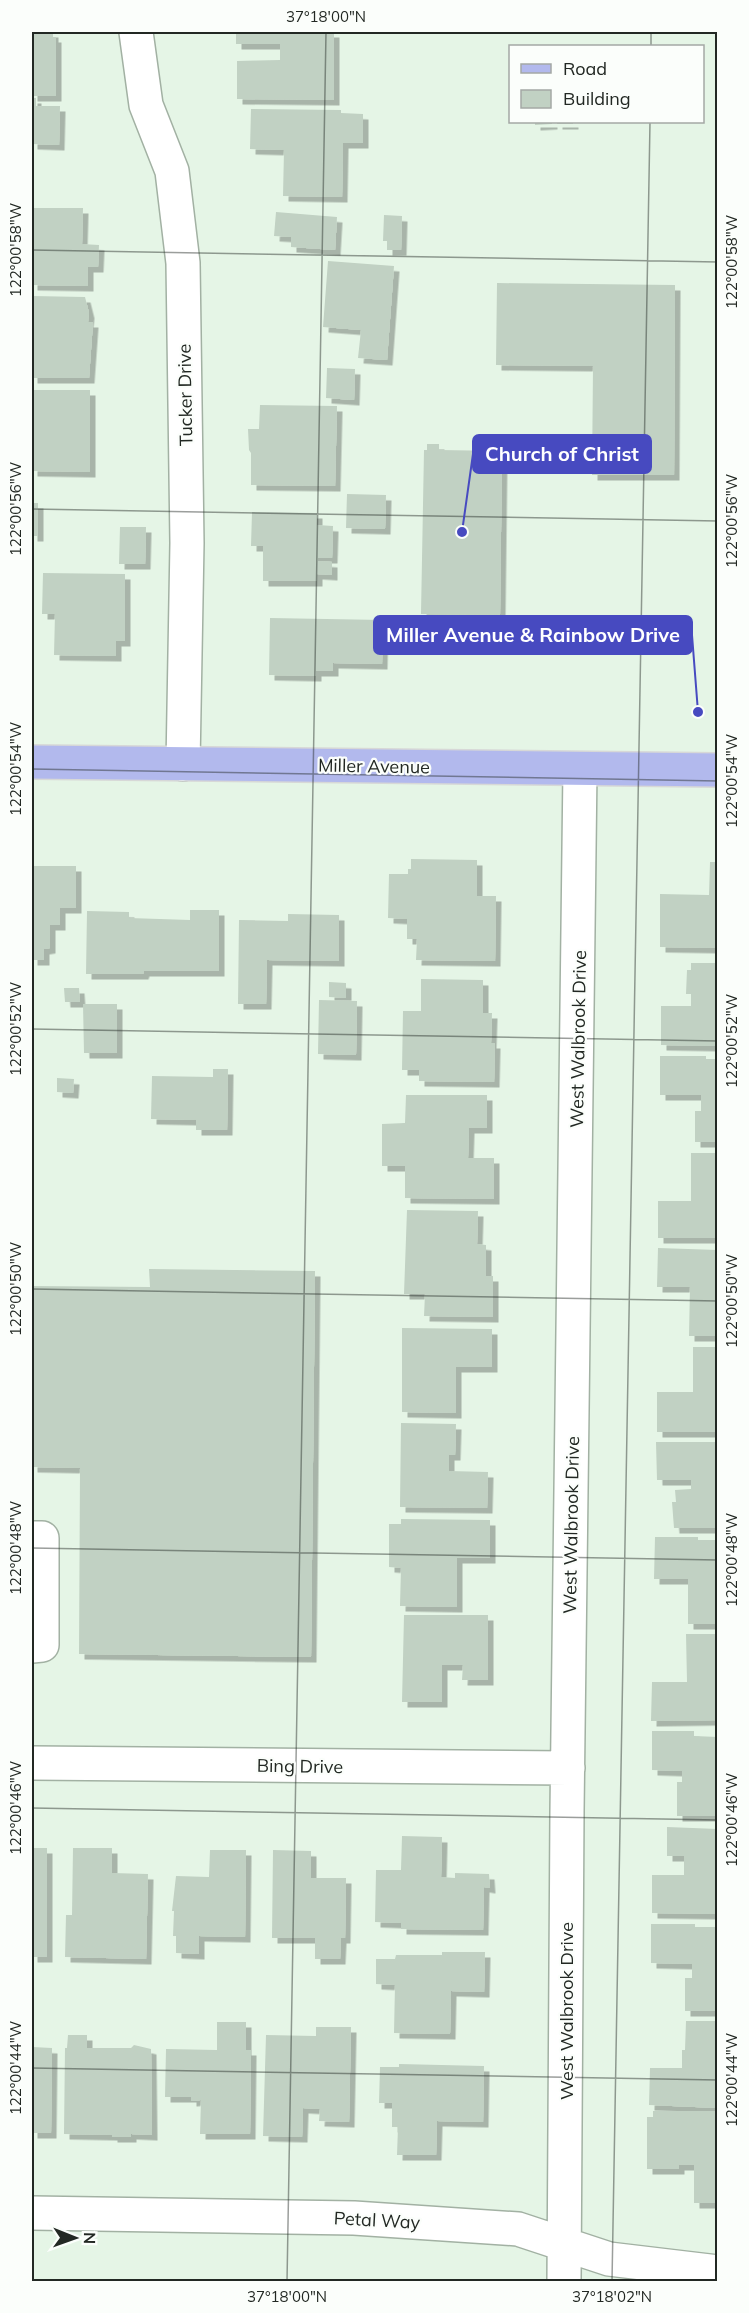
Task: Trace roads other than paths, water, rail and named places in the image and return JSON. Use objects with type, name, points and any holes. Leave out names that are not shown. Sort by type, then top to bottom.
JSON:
[{"type":"main road","name":"Miller Avenue","points":[[32,762],[717,770]]},
{"type":"street","name":"Tucker Drive","points":[[136,32],[146,105],[172,171],[183,263],[187,543],[183,764]]},
{"type":"street","name":"West Walbrook Drive","points":[[564,2282],[580,769]]},
{"type":"street","points":[[32,1538],[42,1538],[42,1646],[32,1646]]},
{"type":"street","name":"Bing Drive","points":[[32,1763],[568,1768]]},
{"type":"street","name":"Petal Way","points":[[32,2213],[354,2218],[518,2229],[609,2259],[717,2272]]},
{"type":"place","name":"Church of Christ","points":[[462,532]]},
{"type":"place","name":"Miller Avenue & Rainbow Drive","points":[[698,712]]}]
